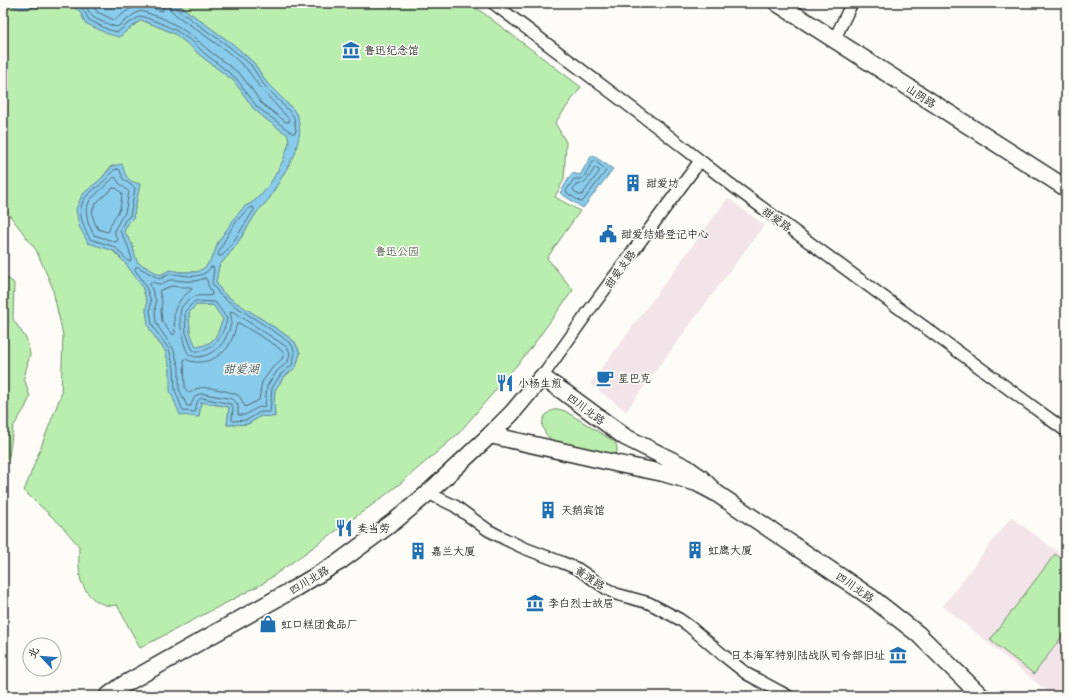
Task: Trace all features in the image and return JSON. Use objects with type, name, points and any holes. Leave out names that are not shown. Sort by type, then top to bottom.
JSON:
[{"type":"main road","name":"山阴路","points":[[777,3],[1066,188]]},
{"type":"main road","name":"四川北路","points":[[108,696],[123,685],[268,604],[339,562],[396,520],[428,493],[512,413],[542,377],[625,437],[687,468],[702,478],[716,493]]},
{"type":"main road","name":"四川北路","points":[[490,435],[663,473],[697,483],[716,493],[872,598],[918,634],[981,696]]},
{"type":"main road","points":[[619,464],[630,462],[636,455],[635,450],[625,437]]},
{"type":"street","name":"甜爱路","points":[[492,3],[665,133],[700,162],[1066,431]]},
{"type":"street","points":[[834,40],[852,3]]},
{"type":"street","name":"甜爱支路","points":[[542,377],[604,290],[700,162]]},
{"type":"street","name":"黄渡路","points":[[428,493],[455,506],[488,530],[505,539],[578,569],[616,594],[649,603],[679,619],[747,674],[788,696]]},
{"type":"shaded area","points":[[728,198],[764,225],[626,411],[590,384]]},
{"type":"shaded area","points":[[1011,517],[1066,558],[1066,696],[1053,696],[943,606]]},
{"type":"green space","name":"鲁迅公园","points":[[3,3],[21,8],[68,6],[75,8],[80,11],[85,23],[119,37],[141,20],[175,34],[234,81],[254,109],[288,135],[289,143],[283,161],[273,179],[263,193],[253,202],[244,207],[218,242],[214,254],[206,267],[197,272],[180,272],[170,270],[160,275],[137,262],[132,244],[124,231],[133,218],[140,184],[132,182],[111,166],[102,178],[82,195],[102,246],[113,251],[126,264],[142,286],[147,302],[146,311],[156,340],[165,350],[170,368],[171,391],[199,417],[201,402],[229,407],[227,425],[248,424],[261,416],[275,416],[275,390],[284,377],[296,367],[300,353],[295,342],[222,292],[216,282],[219,266],[235,247],[257,212],[269,199],[295,154],[292,108],[267,83],[254,63],[234,45],[176,3],[470,3],[581,87],[555,123],[566,142],[564,179],[555,197],[580,211],[547,258],[573,290],[528,352],[458,434],[379,500],[262,584],[140,648],[117,605],[112,606],[98,602],[91,597],[85,589],[79,572],[79,546],[61,525],[24,491],[61,395],[63,335],[52,286],[36,250],[11,217],[3,209]]},
{"type":"green space","points":[[3,275],[14,283],[13,319],[27,340],[30,354],[24,378],[30,397],[13,427],[9,457],[3,462]]},
{"type":"green space","points":[[196,305],[213,305],[223,319],[217,335],[207,344],[195,348],[190,332],[189,313]]},
{"type":"green space","points":[[558,409],[565,411],[615,442],[617,452],[614,455],[554,442],[545,433],[542,423],[546,414]]},
{"type":"green space","points":[[1055,554],[1066,562],[1066,631],[1034,674],[990,640]]},
{"type":"water","name":"甜爱湖","points":[[7,3],[176,3],[234,45],[254,63],[267,83],[298,116],[300,132],[295,154],[269,199],[257,212],[235,247],[219,266],[216,282],[222,292],[295,342],[300,353],[296,367],[284,377],[275,390],[275,417],[261,416],[248,424],[227,425],[229,407],[201,402],[199,417],[180,415],[170,391],[170,368],[165,350],[151,332],[148,325],[146,311],[147,302],[142,286],[126,264],[114,251],[88,243],[79,226],[76,209],[82,195],[102,178],[112,166],[122,164],[129,180],[140,184],[133,218],[124,231],[132,244],[137,262],[160,275],[170,270],[180,272],[197,272],[206,267],[214,254],[218,242],[236,216],[244,207],[253,202],[263,193],[273,179],[283,161],[289,143],[288,135],[254,109],[234,81],[175,34],[141,20],[119,37],[108,34],[85,23],[80,11],[71,6],[43,6],[20,9]],"holes":[[[196,305],[213,305],[223,319],[219,331],[211,342],[203,346],[196,347],[190,332],[189,313]]]},
{"type":"water","points":[[592,155],[613,169],[583,208],[560,193],[572,173],[580,175]]},
{"type":"place","name":"鲁迅纪念馆","points":[[351,50]]},
{"type":"place","name":"甜爱坊","points":[[633,183]]},
{"type":"place","name":"甜爱结婚登记中心","points":[[608,234]]},
{"type":"place","name":"星巴克","points":[[605,378]]},
{"type":"place","name":"小杨生煎","points":[[505,383]]},
{"type":"place","name":"天鹅宾馆","points":[[548,510]]},
{"type":"place","name":"麦当劳","points":[[344,528]]},
{"type":"place","name":"虹鹰大厦","points":[[695,550]]},
{"type":"place","name":"嘉兰大厦","points":[[418,551]]},
{"type":"place","name":"李白烈士故居","points":[[535,603]]},
{"type":"place","name":"虹口糕团食品厂","points":[[268,624]]},
{"type":"place","name":"日本海军特别陆战队司令部旧址","points":[[898,655]]}]
